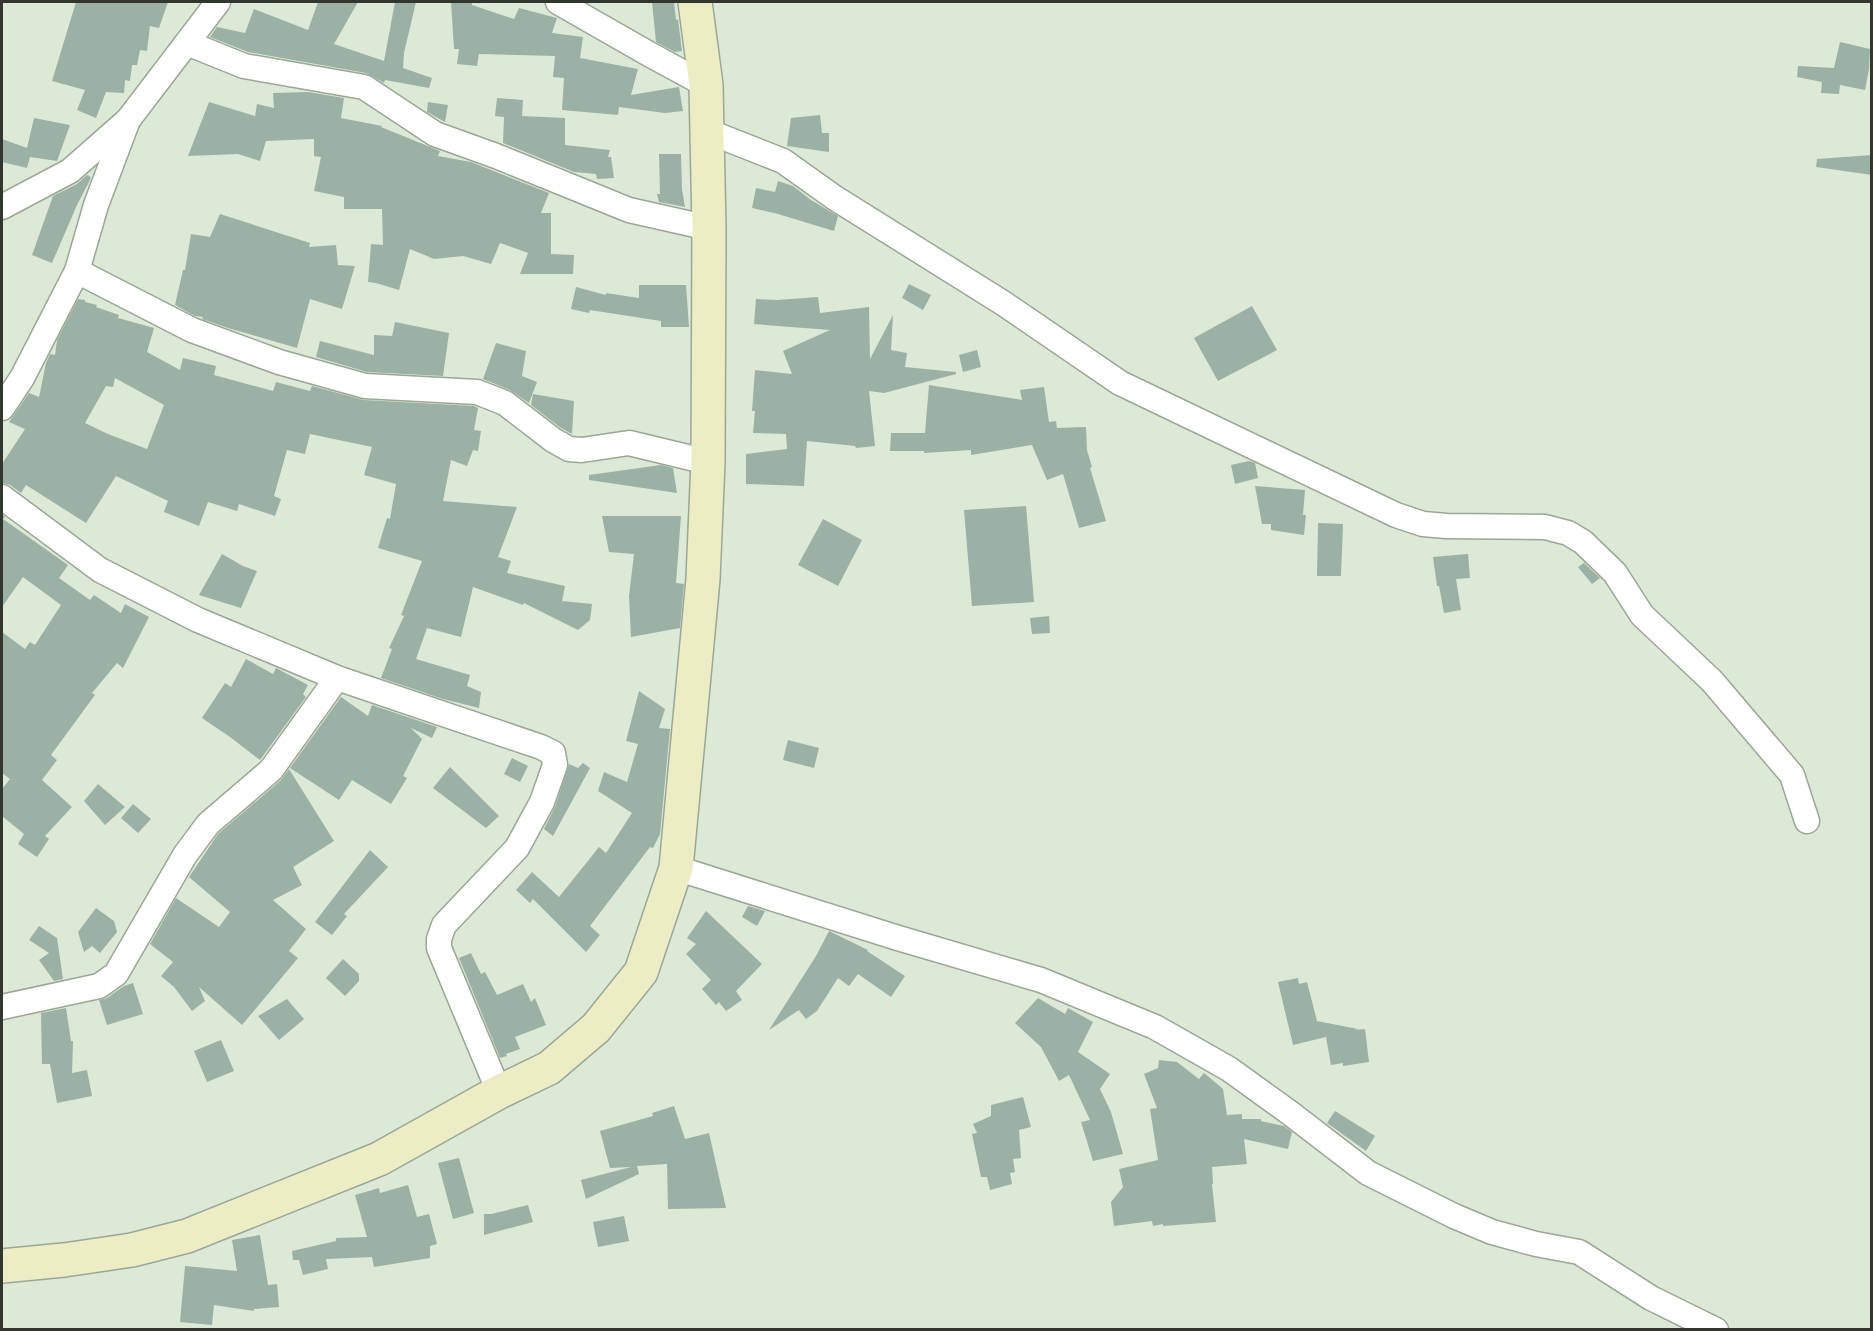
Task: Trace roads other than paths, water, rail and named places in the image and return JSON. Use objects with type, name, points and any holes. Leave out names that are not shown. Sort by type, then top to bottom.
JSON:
[{"type":"main road","points":[[2,1266],[132,1250],[186,1236],[379,1159],[499,1092],[549,1068],[596,1028],[641,972],[676,868],[703,579],[708,462],[709,228],[706,85],[695,2]]},
{"type":"street","points":[[2,207],[70,171],[128,120],[218,2]]},
{"type":"street","points":[[558,2],[706,85]]},
{"type":"street","points":[[187,43],[244,66],[364,87],[435,134],[629,210],[709,228]]},
{"type":"street","points":[[2,408],[22,378],[77,271],[96,205],[128,120]]},
{"type":"street","points":[[707,131],[783,161],[835,198],[994,298],[1120,382],[1387,511],[1424,524],[1545,527],[1568,533],[1583,542],[1615,573],[1642,615],[1712,681],[1792,775],[1807,821]]},
{"type":"street","points":[[77,271],[192,330],[279,362],[365,386],[477,392],[505,403],[553,440],[569,449],[582,450],[629,443],[708,462]]},
{"type":"street","points":[[2,497],[100,570],[198,620],[337,678],[553,753],[555,765],[542,802],[517,848],[444,925],[439,939],[439,948],[499,1092]]},
{"type":"street","points":[[2,1007],[99,986],[116,974],[185,855],[208,824],[271,770],[337,678]]},
{"type":"street","points":[[676,868],[898,939],[1041,980],[1155,1027],[1229,1069],[1368,1173],[1492,1232],[1536,1244],[1580,1252],[1651,1298],[1716,1329]]}]
